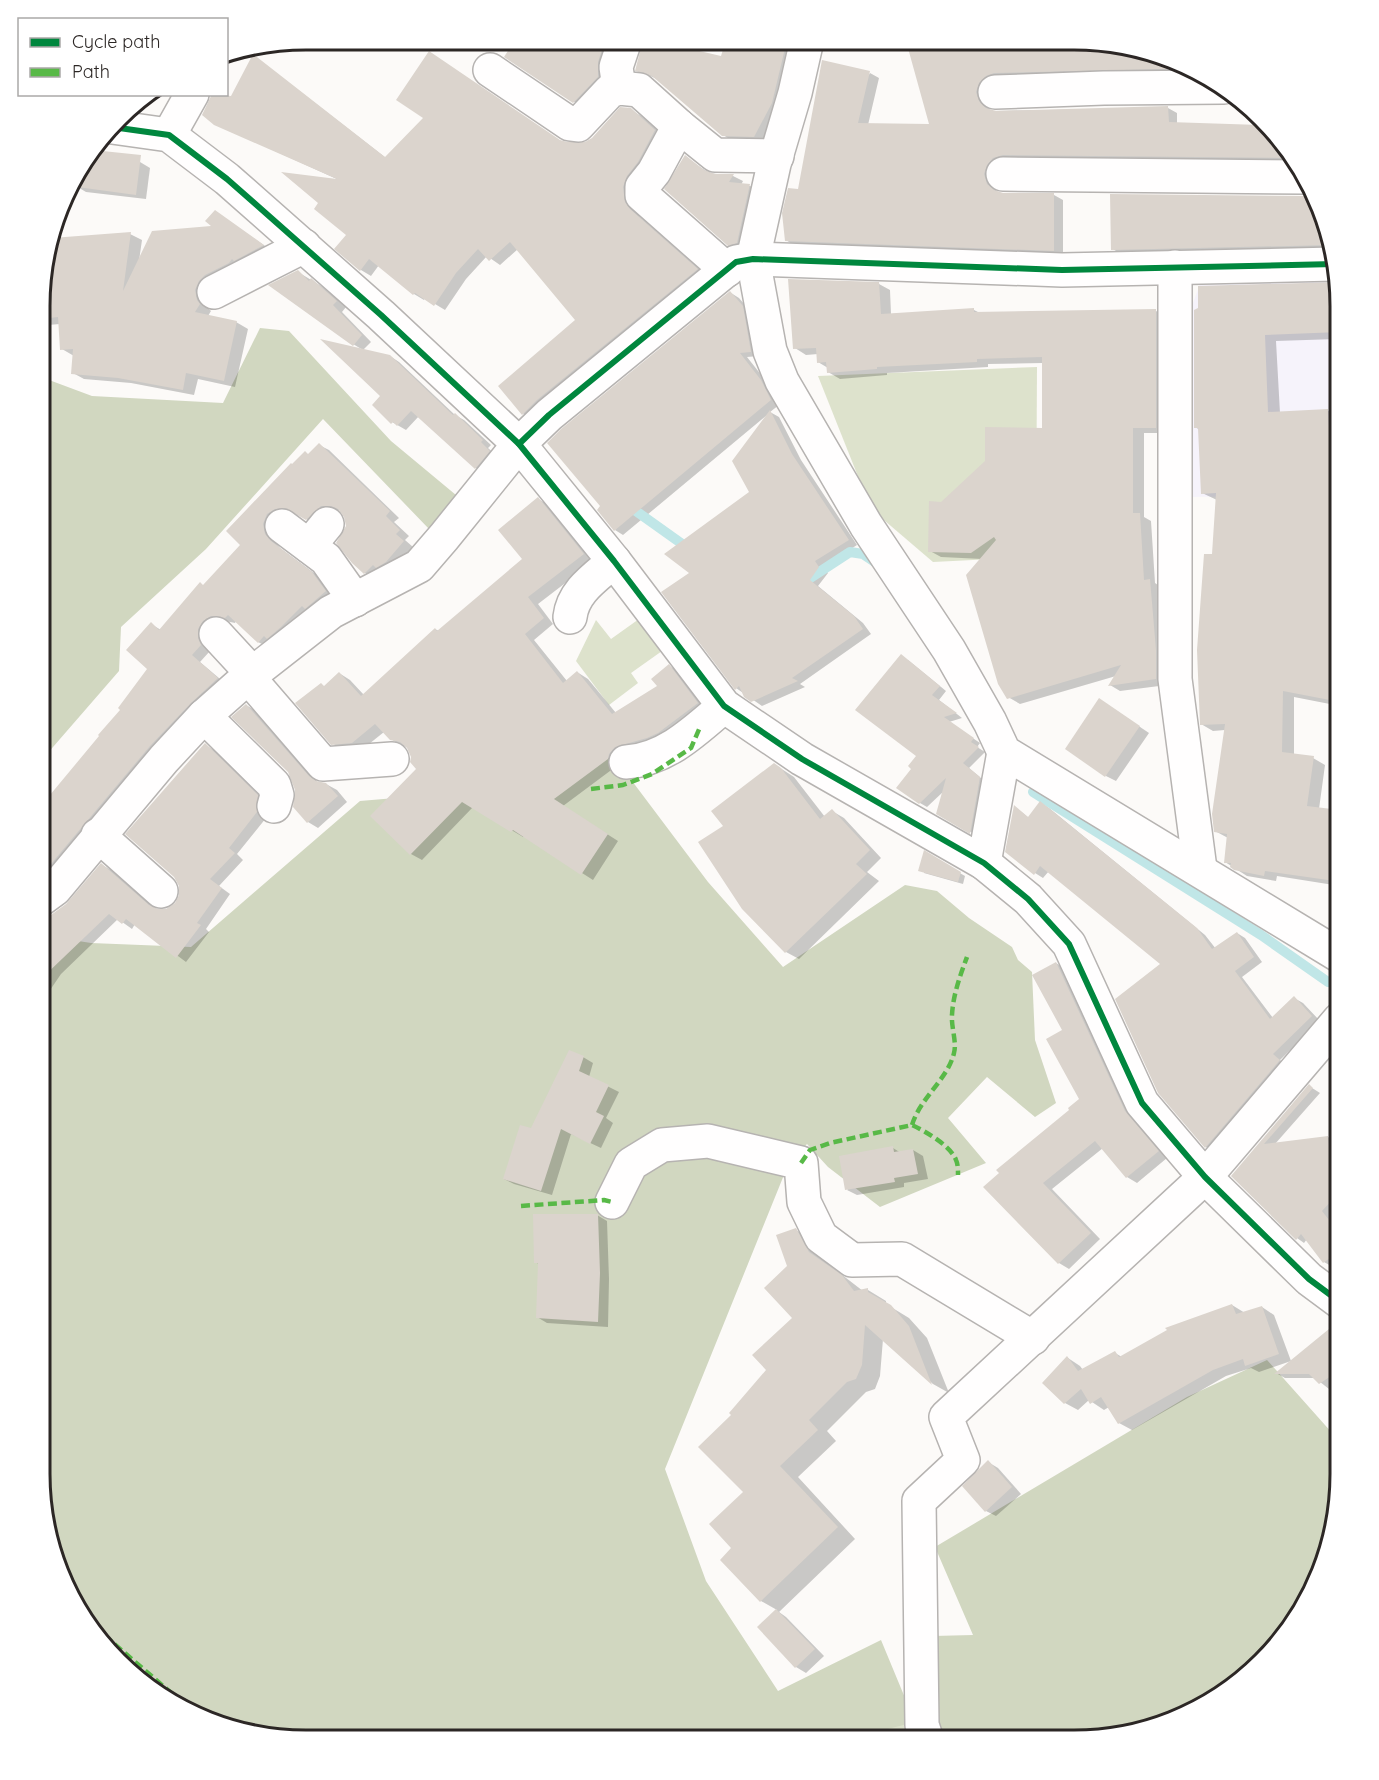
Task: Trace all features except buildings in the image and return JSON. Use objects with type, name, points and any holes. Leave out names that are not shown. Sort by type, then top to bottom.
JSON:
[{"type":"street","points":[[619,88],[616,67],[622,50]]},
{"type":"street","points":[[50,893],[164,759],[204,716],[330,612],[418,566],[519,444],[549,415],[740,264],[777,156],[805,50]]},
{"type":"street","points":[[490,70],[570,124],[578,126],[610,91],[619,88],[639,90],[715,156],[777,156]]},
{"type":"street","points":[[995,92],[1207,87]]},
{"type":"street","points":[[169,135],[191,96]]},
{"type":"street","points":[[679,126],[654,172],[642,187],[642,195],[740,264],[1050,270],[1326,264]]},
{"type":"street","points":[[120,128],[169,135],[227,179],[304,246],[519,444],[614,561],[724,706],[802,759],[984,863],[1029,899],[1069,944],[1142,1103],[1205,1177],[1309,1279],[1330,1295]]},
{"type":"street","points":[[1003,174],[1294,177]]},
{"type":"street","points":[[214,292],[304,246]]},
{"type":"street","points":[[740,264],[782,381],[866,525],[949,650],[1004,752],[1330,950]]},
{"type":"street","points":[[1175,267],[1175,680],[1200,869]]},
{"type":"street","points":[[282,526],[318,535],[326,559],[355,600]]},
{"type":"street","points":[[570,616],[572,605],[579,593],[614,561]]},
{"type":"street","points":[[216,634],[323,764],[392,759]]},
{"type":"street","points":[[626,762],[643,761],[669,748],[693,732],[724,706]]},
{"type":"street","points":[[204,716],[273,785],[277,795],[274,806]]},
{"type":"street","points":[[984,863],[1004,752]]},
{"type":"street","points":[[98,835],[161,891]]},
{"type":"street","points":[[924,1730],[919,1501],[963,1460],[946,1417],[1205,1177],[1330,1031]]},
{"type":"street","points":[[612,1202],[631,1164],[662,1145],[708,1141],[801,1163],[804,1202],[821,1237],[852,1260],[902,1259],[1033,1338]]},
{"type":"shaded area","points":[[1328,281],[1330,495],[1191,497],[1186,322],[1200,284]]},
{"type":"green space","points":[[260,328],[289,331],[391,441],[462,500],[430,530],[323,419],[206,549],[121,627],[119,671],[50,750],[50,380],[92,396],[223,403]]},
{"type":"green space","points":[[1037,367],[1036,557],[933,562],[871,509],[818,376]]},
{"type":"green space","points":[[639,619],[662,651],[631,673],[638,683],[609,705],[576,661],[596,620],[611,639]]},
{"type":"green space","points":[[614,757],[708,882],[783,967],[905,885],[937,891],[969,918],[1012,947],[1018,960],[1032,972],[1035,1040],[1056,1103],[1035,1117],[987,1077],[948,1118],[986,1163],[880,1207],[828,1167],[807,1144],[788,1165],[665,1469],[706,1581],[778,1691],[881,1640],[915,1722],[884,1730],[289,1730],[256,1726],[223,1717],[192,1704],[150,1678],[124,1656],[102,1630],[76,1588],[58,1541],[50,1491],[50,937],[91,943],[191,947],[360,801],[454,793]]},
{"type":"green space","points":[[1267,1360],[1330,1431],[1329,1491],[1321,1541],[1303,1588],[1277,1630],[1255,1656],[1216,1687],[1187,1704],[1140,1722],[1090,1730],[933,1730],[933,1636],[973,1635],[935,1547],[1187,1397]]},
{"type":"green space","points":[[901,1717],[906,1730],[869,1730]]},
{"type":"waterway","points":[[626,504],[690,552]]},
{"type":"waterway","points":[[801,584],[850,552],[863,554],[878,564]]},
{"type":"waterway","points":[[1033,792],[1261,935],[1328,982]]},
{"type":"marked path","points":[[591,789],[623,785],[652,774],[691,748],[700,727]]},
{"type":"marked path","points":[[912,1125],[921,1106],[946,1071],[954,1053],[953,1008],[957,986],[967,957]]},
{"type":"marked path","points":[[801,1163],[810,1150],[830,1143],[912,1125],[949,1149],[957,1162],[958,1175]]},
{"type":"marked path","points":[[521,1206],[604,1200],[612,1202]]},
{"type":"marked path","points":[[112,1642],[168,1690]]},
{"type":"cycle path","points":[[120,128],[169,135],[227,179],[381,315],[519,444],[614,561],[724,706],[802,759],[984,863],[1028,899],[1069,944],[1142,1103],[1205,1177],[1309,1279],[1330,1295]]},
{"type":"cycle path","points":[[519,444],[549,415],[736,262],[753,259],[1062,270],[1326,264]]}]
